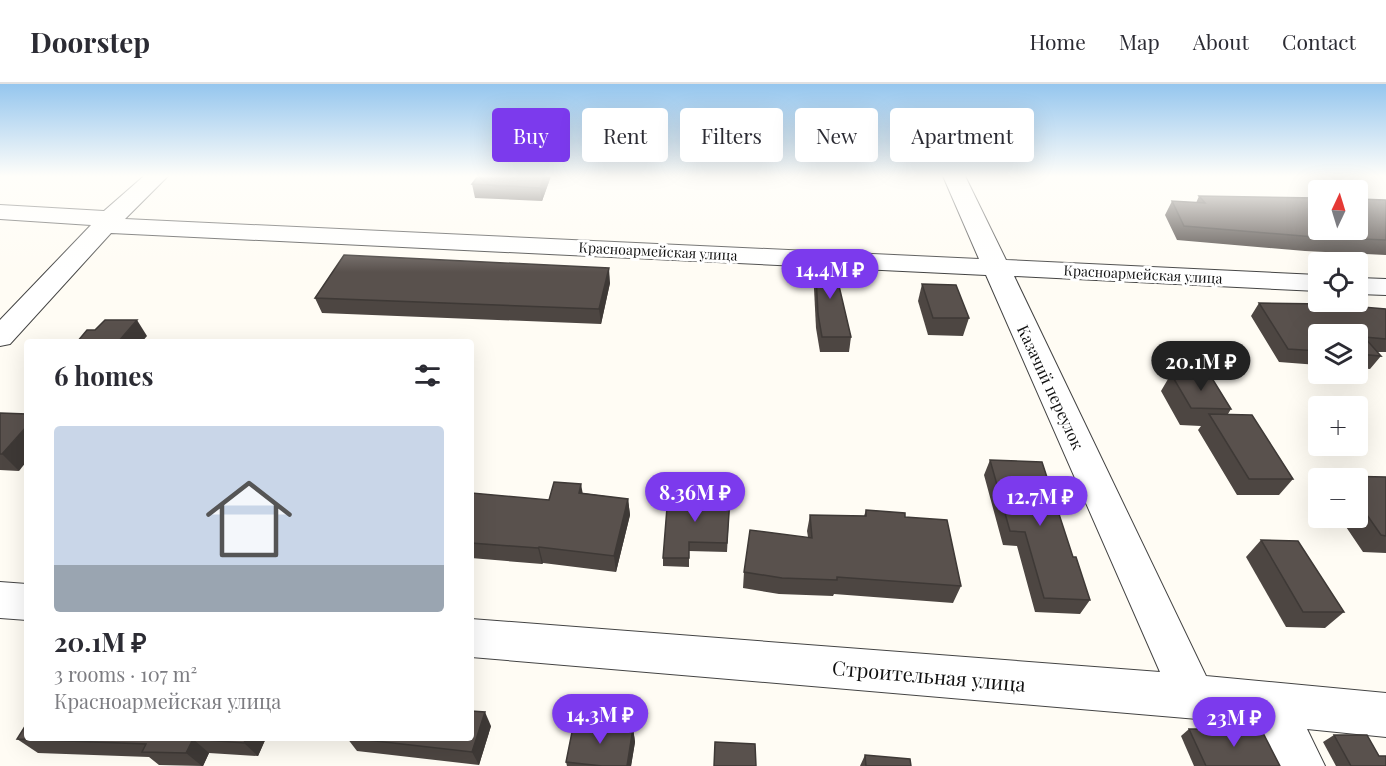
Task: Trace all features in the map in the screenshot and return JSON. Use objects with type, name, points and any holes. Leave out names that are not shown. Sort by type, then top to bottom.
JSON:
[{"type":"street","points":[[5,327],[122,208]]},
{"type":"street","name":"Казачий переулок","points":[[969,208],[1192,696]]},
{"type":"street","name":"Красноармейская улица","points":[[0,212],[107,222],[1308,283]]},
{"type":"street","points":[[1368,286],[1386,287]]},
{"type":"street","points":[[0,600],[24,602]]},
{"type":"street","name":"Строительная улица","points":[[474,638],[1192,696],[1386,715]]},
{"type":"street","points":[[1269,704],[1301,766]]},
{"type":"building","points":[[1175,208],[1308,208],[1308,236],[1184,226]]},
{"type":"building","points":[[1368,208],[1386,208],[1386,240],[1368,239]]},
{"type":"building","points":[[344,255],[609,268],[599,309],[315,298]]},
{"type":"building","points":[[815,255],[832,256],[851,337],[822,337],[818,314]]},
{"type":"building","points":[[922,284],[956,285],[969,318],[933,318]]},
{"type":"building","points":[[1259,303],[1308,304],[1308,312],[1368,312],[1368,307],[1386,309],[1386,339],[1368,337],[1368,324],[1308,324],[1308,350],[1288,349]]},
{"type":"building","points":[[105,320],[137,320],[121,339],[80,339],[87,330],[95,330]]},
{"type":"building","points":[[1368,341],[1381,356],[1368,355]]},
{"type":"building","points":[[1171,374],[1210,375],[1231,409],[1191,408]]},
{"type":"building","points":[[0,413],[24,414],[24,429],[0,454]]},
{"type":"building","points":[[1209,414],[1252,415],[1293,479],[1249,479]]},
{"type":"building","points":[[990,460],[1042,462],[1073,557],[1076,557],[1090,600],[1044,598],[1025,532],[1010,531]]},
{"type":"building","points":[[1368,477],[1386,477],[1386,536],[1381,535],[1368,516]]},
{"type":"building","points":[[554,482],[581,484],[579,493],[628,499],[614,556],[539,547],[474,543],[474,493],[549,500]]},
{"type":"building","points":[[668,495],[730,498],[727,543],[689,542],[689,558],[663,558]]},
{"type":"building","points":[[866,510],[905,513],[905,517],[947,520],[961,586],[837,577],[837,580],[782,578],[744,572],[750,530],[812,538],[810,515],[866,516]]},
{"type":"building","points":[[1261,540],[1298,541],[1344,612],[1303,612]]},
{"type":"building","points":[[474,711],[485,712],[472,752],[375,741],[474,741]]},
{"type":"building","points":[[574,722],[633,728],[627,766],[566,762]]},
{"type":"building","points":[[24,728],[24,739],[17,739]]},
{"type":"building","points":[[1189,729],[1261,729],[1280,766],[1206,766]]},
{"type":"building","points":[[1334,735],[1367,735],[1379,756],[1386,756],[1386,766],[1351,766]]},
{"type":"building","points":[[69,741],[192,741],[186,753],[142,752],[146,744]]},
{"type":"building","points":[[218,741],[245,741],[244,743]]},
{"type":"building","points":[[715,742],[755,744],[756,766],[714,766]]},
{"type":"building","points":[[865,755],[910,759],[911,766],[866,766]]}]
